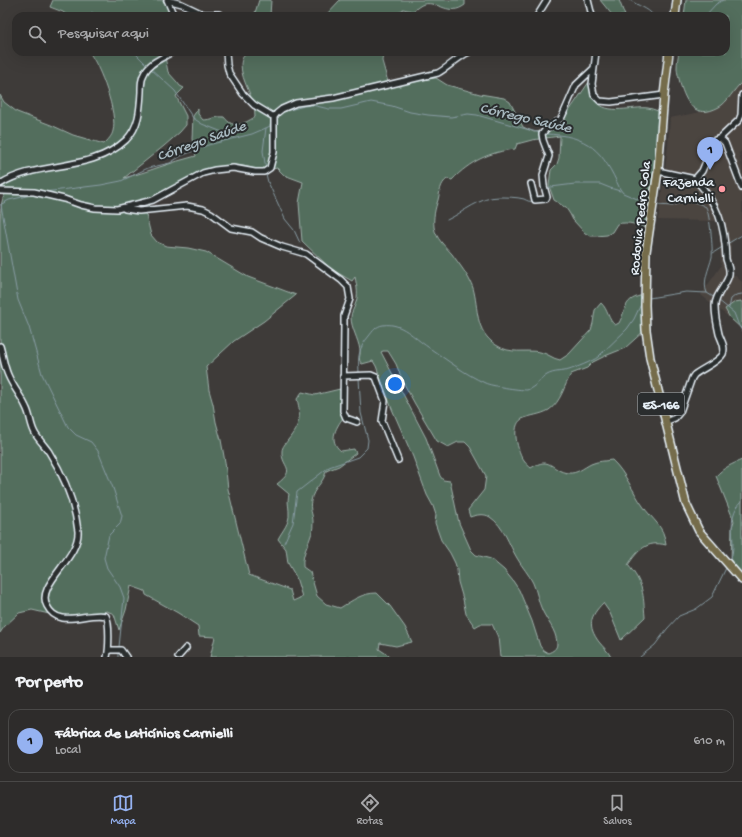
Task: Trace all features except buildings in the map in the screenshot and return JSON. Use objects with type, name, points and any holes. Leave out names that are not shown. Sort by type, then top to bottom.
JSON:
[{"type":"main road","points":[[676,12],[677,0]]},
{"type":"main road","name":"Rodovia Pedro Cola","points":[[669,56],[664,95],[658,171],[646,252],[645,319],[650,358],[685,500],[694,522],[712,547],[742,580]]},
{"type":"street","points":[[167,0],[172,12]]},
{"type":"street","points":[[167,0],[182,4],[199,12]]},
{"type":"street","points":[[540,12],[547,0]]},
{"type":"street","points":[[588,0],[591,12]]},
{"type":"street","points":[[0,184],[30,172],[86,161],[116,148],[126,140],[137,124],[141,109],[142,78],[145,70],[165,56]]},
{"type":"street","points":[[226,56],[229,73],[243,94],[254,106],[274,117]]},
{"type":"street","points":[[0,191],[34,192],[95,208],[122,208],[153,200],[203,174],[215,170],[233,168],[261,172],[267,170],[271,164],[274,152],[274,117],[282,109],[296,103],[333,98],[438,73],[450,66],[462,56]]},
{"type":"street","points":[[595,56],[592,90],[596,98],[600,101],[611,102],[664,95]]},
{"type":"street","points":[[531,184],[535,200],[547,198],[543,175],[549,156],[542,134],[546,129],[561,119],[576,85],[593,69]]},
{"type":"street","points":[[695,179],[702,171],[715,140],[720,138],[740,118],[742,95]]},
{"type":"street","points":[[720,138],[724,141],[742,188]]},
{"type":"street","points":[[658,171],[695,179],[719,213],[726,242],[729,274],[716,299],[715,307],[724,353],[721,358],[694,375],[680,412],[676,418],[665,422]]},
{"type":"street","points":[[122,208],[139,211],[188,206],[202,209],[211,213],[231,228],[252,232],[261,238],[282,247],[306,254],[346,284],[350,292],[350,299],[344,316],[344,414],[346,418],[357,422]]},
{"type":"street","points":[[0,346],[8,376],[27,408],[34,430],[49,452],[66,485],[76,525],[78,540],[75,548],[48,588],[45,600],[46,606],[54,615],[62,618],[80,618],[99,615],[106,616],[108,622],[107,657]]},
{"type":"street","points":[[343,376],[371,375],[376,377],[385,401],[382,421],[398,460]]},
{"type":"street","points":[[178,657],[186,648]]},
{"type":"street","points":[[108,650],[121,650],[126,657]]},
{"type":"shaded area","points":[[742,82],[742,150],[739,153],[742,169],[742,233],[731,243],[731,272],[742,282],[742,303],[741,301],[735,302],[725,309],[730,318],[701,295],[721,266],[719,221],[658,220],[668,147],[670,118],[720,107],[729,98],[734,89]]},
{"type":"green space","points":[[53,0],[170,0],[171,10],[173,12],[63,12],[50,7]]},
{"type":"green space","points":[[259,0],[271,0],[270,12],[255,12]]},
{"type":"green space","points":[[340,0],[465,0],[465,5],[454,9],[424,4],[413,11],[403,9],[400,12],[329,12]]},
{"type":"green space","points":[[600,0],[619,0],[624,12],[610,12]]},
{"type":"green space","points":[[686,0],[742,0],[742,82],[722,105],[711,111],[704,112],[698,110],[689,103],[685,97],[678,75],[678,56],[730,56],[730,12],[684,12]]},
{"type":"green space","points":[[91,56],[166,56],[168,72],[180,86],[184,88],[176,96],[186,116],[186,125],[164,146],[124,178],[196,156],[192,139],[193,116],[198,109],[198,114],[203,120],[224,117],[235,125],[243,124],[255,117],[253,103],[243,78],[241,62],[243,56],[383,56],[382,61],[388,82],[394,83],[436,78],[447,85],[480,94],[504,98],[510,102],[523,127],[534,132],[543,131],[563,120],[591,79],[594,96],[596,101],[601,106],[613,109],[648,108],[666,114],[650,230],[638,225],[626,223],[617,224],[612,232],[607,235],[591,236],[585,233],[573,220],[566,208],[554,200],[549,186],[551,170],[557,164],[559,158],[560,136],[517,144],[515,149],[497,152],[481,158],[459,173],[452,180],[447,179],[441,188],[434,216],[434,227],[437,235],[461,266],[473,288],[478,319],[484,333],[496,345],[507,350],[540,352],[560,360],[569,354],[591,330],[595,310],[601,303],[615,325],[619,323],[629,302],[632,299],[644,295],[645,330],[625,348],[593,362],[587,368],[571,374],[557,403],[553,407],[546,412],[522,419],[518,422],[516,427],[516,439],[522,457],[531,468],[538,464],[547,463],[562,472],[571,473],[577,472],[593,463],[612,460],[625,476],[646,511],[663,532],[666,545],[648,545],[635,555],[628,565],[637,578],[642,590],[645,617],[621,640],[610,613],[603,603],[595,612],[592,621],[593,631],[599,642],[611,657],[500,657],[498,637],[492,624],[480,624],[475,627],[466,614],[455,563],[441,540],[435,523],[436,515],[433,506],[427,495],[376,366],[373,361],[362,364],[359,359],[360,350],[351,317],[357,298],[355,277],[352,281],[331,269],[302,241],[299,203],[303,182],[284,175],[277,168],[264,170],[238,165],[223,166],[184,181],[159,196],[145,211],[151,235],[157,242],[166,246],[188,248],[206,252],[248,277],[296,295],[264,321],[234,341],[206,367],[209,390],[225,462],[228,489],[249,575],[290,590],[293,601],[302,597],[296,577],[288,563],[286,549],[278,539],[287,524],[289,517],[289,494],[277,484],[283,479],[288,471],[282,457],[282,450],[297,426],[299,411],[297,399],[302,392],[315,395],[340,389],[345,415],[335,433],[335,442],[341,451],[354,449],[356,453],[339,466],[326,471],[323,479],[312,496],[311,509],[313,528],[304,555],[303,567],[310,572],[317,596],[326,604],[340,608],[362,596],[377,593],[390,606],[405,627],[412,642],[396,646],[380,643],[379,649],[391,657],[210,657],[215,637],[199,636],[198,626],[146,595],[145,591],[131,586],[126,610],[119,630],[114,614],[107,611],[85,616],[58,616],[32,610],[19,613],[4,627],[0,633],[0,221],[2,200],[9,190],[0,187],[0,95],[4,102],[17,112],[73,135],[104,144],[110,138],[114,123],[111,102],[98,68]],"holes":[[[388,351],[396,364],[403,382],[437,441],[448,447],[458,442],[465,442],[470,447],[486,476],[484,490],[468,510],[470,517],[480,515],[488,516],[503,530],[517,558],[531,580],[542,610],[555,634],[557,645],[552,651],[548,653],[540,646],[532,621],[519,590],[513,581],[504,570],[491,559],[476,555],[471,550],[459,523],[450,481],[443,480],[440,476],[426,438],[381,352]]]},
{"type":"green space","points":[[741,301],[742,329],[730,318],[725,309],[735,302]]},
{"type":"green space","points":[[742,460],[742,574],[731,561],[732,527],[734,521],[716,476],[728,466]]},
{"type":"waterway","points":[[630,0],[650,12]]},
{"type":"waterway","points":[[709,12],[716,4],[723,0]]},
{"type":"waterway","points":[[138,56],[148,66]]},
{"type":"waterway","points":[[150,68],[175,91],[193,118],[202,124],[235,137]]},
{"type":"waterway","name":"Córrego Saúde","points":[[282,112],[312,105],[329,109],[341,109],[371,102],[428,115],[451,117],[468,114],[477,115],[540,133]]},
{"type":"waterway","name":"Córrego Saúde","points":[[44,192],[121,181],[148,168],[170,163],[181,156],[208,145],[252,134],[270,126],[272,119]]},
{"type":"waterway","points":[[266,128],[263,151],[266,169]]},
{"type":"waterway","name":"Córrego Saúde","points":[[545,134],[573,138],[584,142],[593,148],[607,165],[623,193],[649,204]]},
{"type":"waterway","points":[[266,174],[268,182],[285,219],[294,230],[300,243]]},
{"type":"waterway","points":[[547,190],[551,187],[575,184],[600,184],[620,191]]},
{"type":"waterway","name":"Córrego Saúde","points":[[0,205],[9,200],[31,195]]},
{"type":"waterway","points":[[447,220],[485,199],[515,197],[533,201]]},
{"type":"waterway","name":"Córrego Saúde","points":[[657,205],[673,206],[691,201],[706,207],[712,240],[712,257],[705,284],[707,293],[715,298]]},
{"type":"waterway","points":[[1,205],[18,300],[29,327],[42,374],[68,427],[76,435],[91,442],[98,451],[113,488],[122,516],[120,524],[109,535],[104,558],[107,568],[120,587],[124,598],[119,647]]},
{"type":"waterway","points":[[727,244],[742,235]]},
{"type":"waterway","points":[[713,253],[724,246]]},
{"type":"waterway","points":[[649,298],[686,292],[707,293]]},
{"type":"waterway","points":[[729,308],[731,299],[736,295],[742,294]]},
{"type":"waterway","points":[[718,300],[734,313],[742,331]]},
{"type":"waterway","points":[[359,372],[360,353],[365,341],[377,328],[383,325],[390,325],[402,328],[456,366],[485,383],[505,388],[527,390],[550,374],[569,370],[598,357],[627,329],[634,319],[642,302]]},
{"type":"waterway","points":[[284,543],[293,523],[297,492],[329,467],[358,457],[367,448],[368,440],[361,413],[359,378]]},
{"type":"waterway","points":[[730,561],[733,546],[733,515],[736,508],[742,501]]},
{"type":"waterway","points":[[640,657],[655,645],[679,616],[696,609],[712,597],[726,568]]},
{"type":"place","name":"Fábrica de Laticínios Carnielli","points":[[710,170]]},
{"type":"place","name":"Fazenda Carnielli","points":[[722,189]]}]
